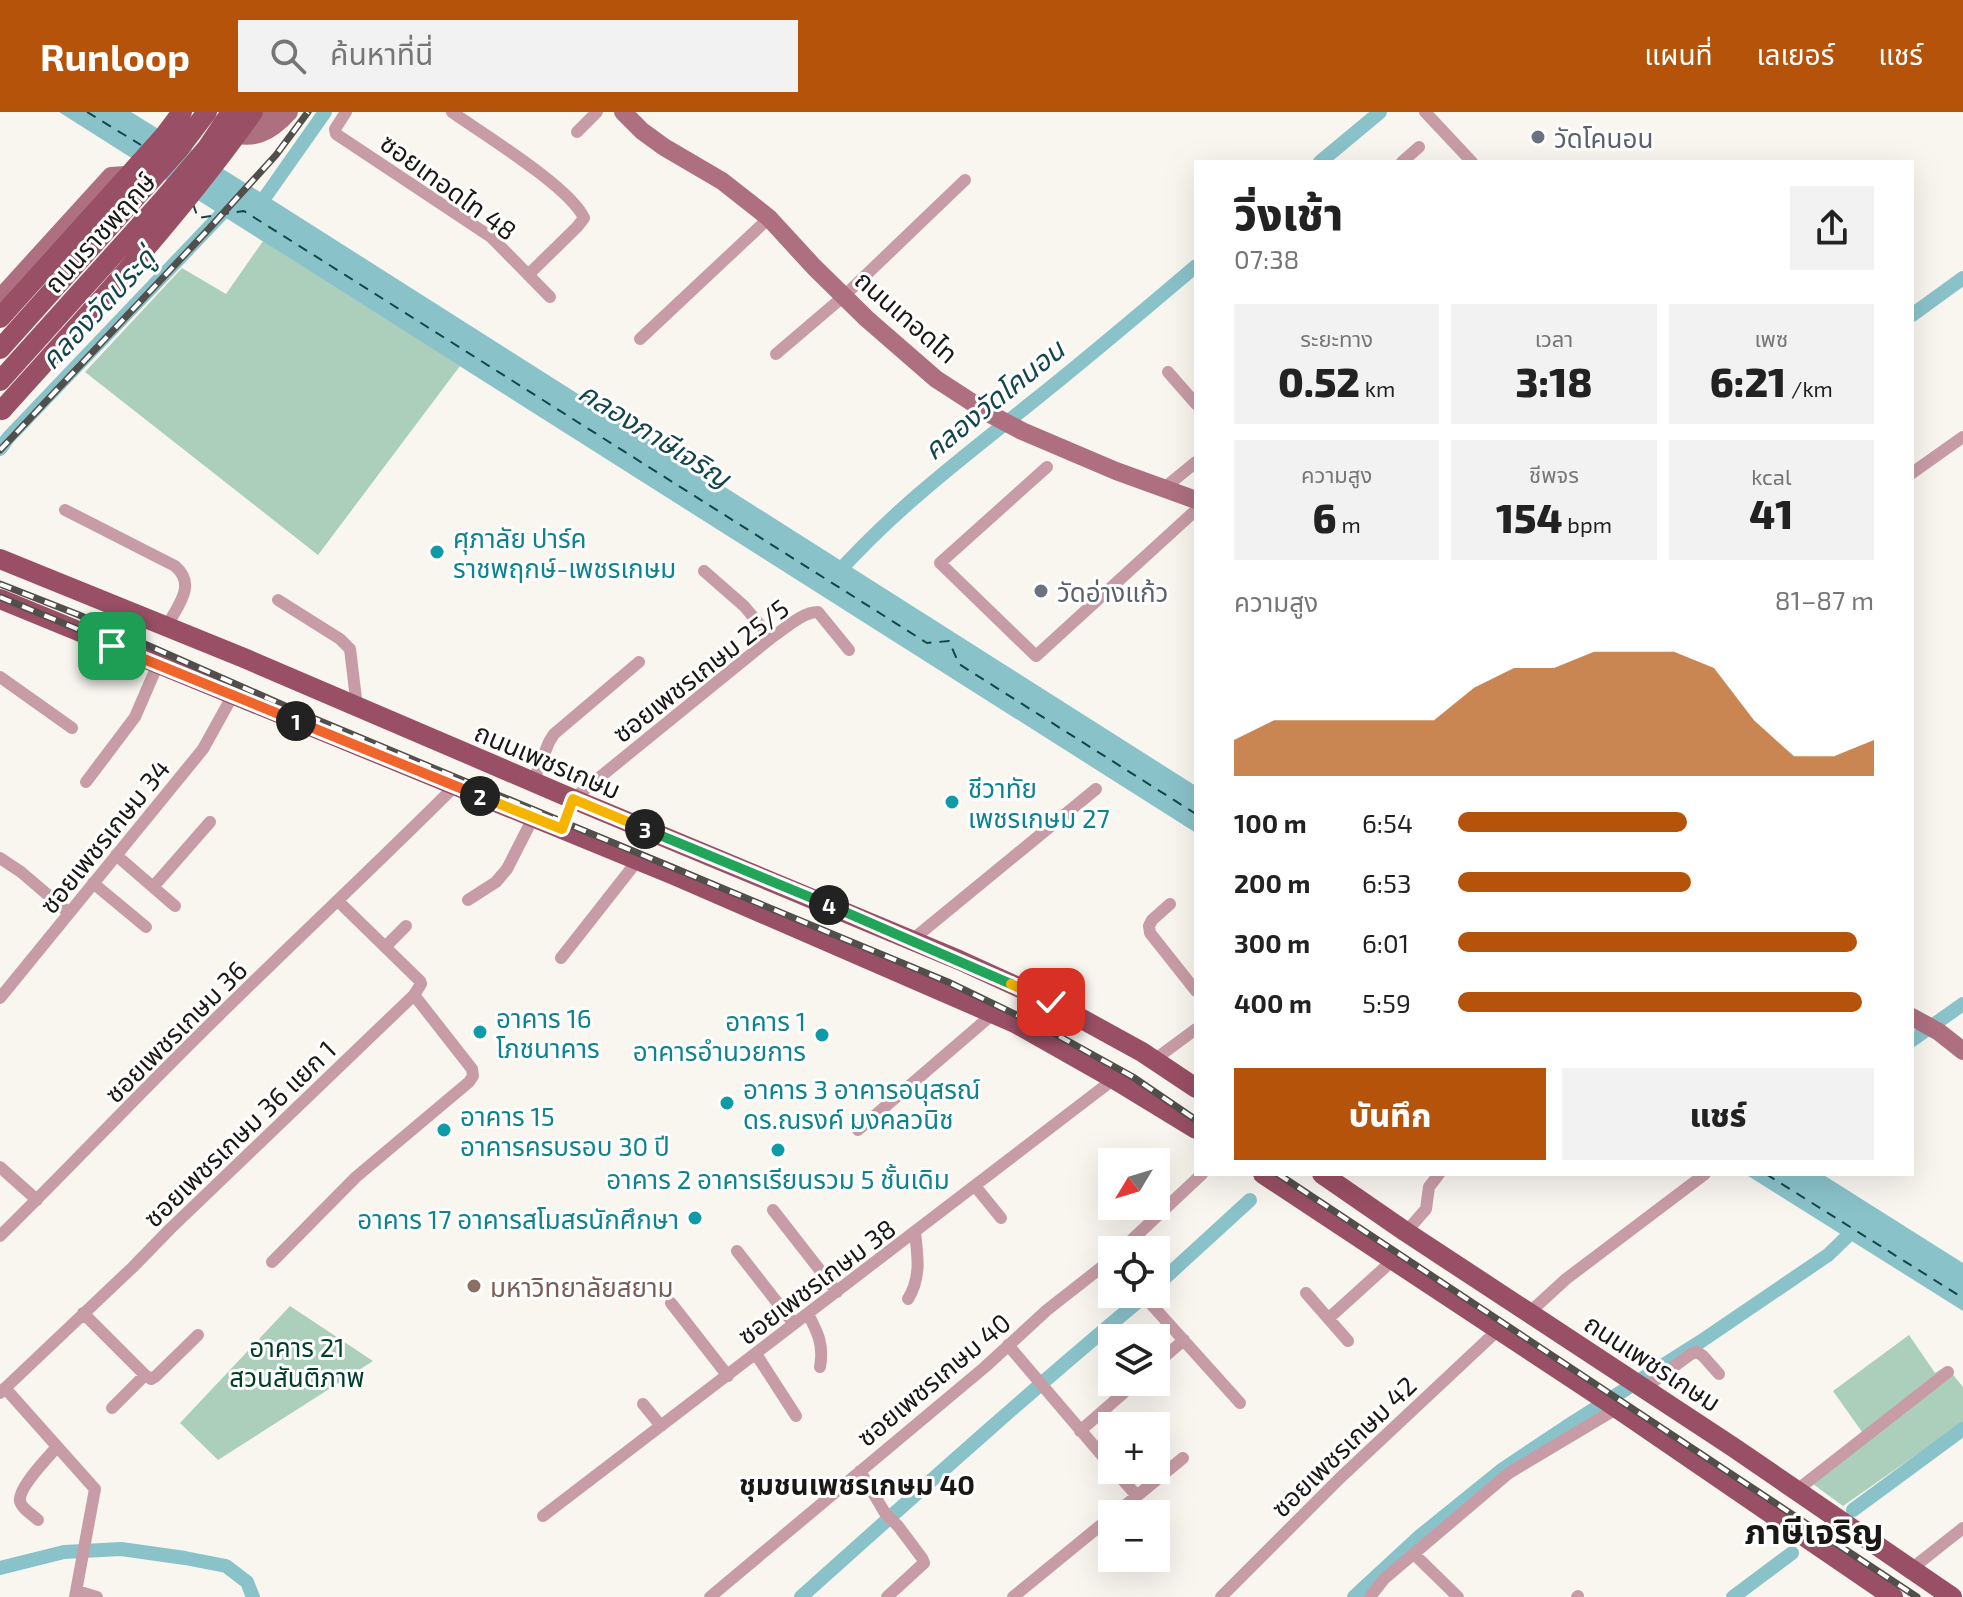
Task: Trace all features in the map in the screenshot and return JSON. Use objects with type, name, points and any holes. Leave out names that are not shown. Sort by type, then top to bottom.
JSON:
[{"type":"main road","points":[[0,318],[164,136],[182,112]]},
{"type":"main road","points":[[200,112],[221,130],[237,136],[254,136],[272,129],[289,112]]},
{"type":"main road","name":"ถนนราชพฤกษ์","points":[[0,349],[179,149],[207,112]]},
{"type":"main road","name":"ถนนราชพฤกษ์","points":[[0,381],[161,202],[207,148],[231,112],[254,118],[269,112]]},
{"type":"main road","points":[[1,411],[171,220],[253,112]]},
{"type":"main road","name":"ถนนเทอดไท","points":[[623,112],[664,147],[722,181],[769,218],[867,319],[936,379],[1022,431],[1194,499]]},
{"type":"main road","points":[[0,298],[111,176],[126,175],[143,186],[150,200],[148,209],[0,372]]},
{"type":"main road","name":"ถนนเพชรเกษม","points":[[0,559],[167,626],[912,940],[1051,1002],[1154,1060],[1194,1087]]},
{"type":"main road","points":[[0,599],[638,860],[994,1013],[1114,1079],[1194,1128]]},
{"type":"main road","points":[[0,610],[112,646]]},
{"type":"main road","points":[[562,829],[573,799]]},
{"type":"main road","points":[[1921,1022],[1963,1051]]},
{"type":"main road","points":[[1266,1176],[1893,1597]]},
{"type":"main road","name":"ถนนเพชรเกษม","points":[[1325,1176],[1644,1387],[1952,1597]]},
{"type":"street","name":"ซอยเทอดไท 48","points":[[346,112],[335,129],[336,134],[491,237],[550,297]]},
{"type":"street","points":[[452,112],[548,179],[580,209],[584,218],[577,227],[528,275]]},
{"type":"street","points":[[577,132],[597,112]]},
{"type":"street","points":[[1425,112],[1470,160]]},
{"type":"street","points":[[1404,160],[1419,147]]},
{"type":"street","points":[[776,354],[844,296],[965,180]]},
{"type":"street","points":[[640,339],[769,218]]},
{"type":"street","points":[[1168,372],[1194,402]]},
{"type":"street","points":[[1914,472],[1963,437]]},
{"type":"street","points":[[1163,489],[1194,464]]},
{"type":"street","points":[[1047,467],[940,563],[1036,656],[1194,512]]},
{"type":"street","points":[[65,510],[175,566],[183,573],[186,590],[167,626]]},
{"type":"street","points":[[704,571],[744,606],[771,638]]},
{"type":"street","points":[[278,600],[340,639],[350,649],[357,707]]},
{"type":"street","name":"ซอยเพชรเกษม 25/5","points":[[573,799],[801,617],[818,612],[849,650]]},
{"type":"street","points":[[533,782],[554,734],[639,662]]},
{"type":"street","points":[[86,782],[135,717],[158,664]]},
{"type":"street","points":[[0,677],[72,728]]},
{"type":"street","name":"ซอยเพชรเกษม 34","points":[[0,998],[208,742],[233,695]]},
{"type":"street","name":"ซอยเพชรเกษม 36","points":[[0,1236],[172,1062],[455,786]]},
{"type":"street","points":[[912,940],[1096,789]]},
{"type":"street","points":[[468,900],[496,882],[507,869],[533,818]]},
{"type":"street","points":[[153,887],[210,822]]},
{"type":"street","points":[[116,855],[175,906]]},
{"type":"street","points":[[0,858],[69,913]]},
{"type":"street","points":[[561,958],[638,860]]},
{"type":"street","points":[[93,883],[146,927]]},
{"type":"street","points":[[272,1262],[356,1177],[473,1076],[472,1069],[414,995],[420,981],[338,901]]},
{"type":"street","points":[[1170,904],[1152,920],[1150,933],[1194,988]]},
{"type":"street","points":[[385,947],[406,926]]},
{"type":"street","name":"ซอยเพชรเกษม 36 แยก 1","points":[[2,1390],[414,995]]},
{"type":"street","points":[[858,1130],[994,1013]]},
{"type":"street","points":[[1154,1060],[1194,1030]]},
{"type":"street","name":"ซอยเพชรเกษม 38","points":[[543,1516],[1114,1079]]},
{"type":"street","points":[[0,1167],[37,1200]]},
{"type":"street","points":[[1136,1236],[1200,1176]]},
{"type":"street","points":[[1406,1232],[1426,1209],[1429,1187],[1437,1176]]},
{"type":"street","points":[[1530,1312],[1566,1279],[1702,1176]]},
{"type":"street","points":[[975,1186],[1001,1218]]},
{"type":"street","points":[[773,1210],[837,1292]]},
{"type":"street","points":[[908,1299],[915,1287],[917,1274],[915,1233]]},
{"type":"street","points":[[737,1251],[794,1324]]},
{"type":"street","points":[[1329,1318],[1392,1261]]},
{"type":"street","name":"ซอยเพชรเกษม 40","points":[[710,1597],[1098,1270]]},
{"type":"street","points":[[1306,1293],[1348,1341]]},
{"type":"street","points":[[671,1303],[728,1376]]},
{"type":"street","points":[[1155,1308],[1240,1403]]},
{"type":"street","points":[[83,1313],[151,1379],[198,1335]]},
{"type":"street","points":[[808,1314],[820,1336],[820,1367]]},
{"type":"street","name":"ซอยเพชรเกษม 42","points":[[1221,1597],[1340,1478],[1498,1330]]},
{"type":"street","points":[[1170,1352],[1184,1340]]},
{"type":"street","points":[[1008,1345],[1098,1452]]},
{"type":"street","points":[[1644,1387],[1697,1352],[1719,1374]]},
{"type":"street","points":[[756,1354],[796,1416]]},
{"type":"street","points":[[1797,1490],[1948,1372]]},
{"type":"street","points":[[112,1408],[145,1375]]},
{"type":"street","points":[[2,1390],[95,1489],[76,1594],[97,1597]]},
{"type":"street","points":[[1080,1431],[1120,1396]]},
{"type":"street","points":[[643,1404],[661,1426]]},
{"type":"street","points":[[1370,1597],[1384,1579],[1509,1473],[1612,1406]]},
{"type":"street","points":[[38,1520],[21,1504],[20,1497],[25,1485],[57,1447]]},
{"type":"street","points":[[1132,1500],[1183,1458]]},
{"type":"street","points":[[860,1471],[889,1517],[924,1563],[887,1597]]},
{"type":"street","points":[[1126,1484],[1137,1496]]},
{"type":"street","points":[[1013,1597],[1098,1527]]},
{"type":"street","points":[[1910,1570],[1963,1528]]},
{"type":"street","points":[[1414,1554],[1458,1597]]},
{"type":"green space","points":[[263,241],[460,366],[318,555],[85,372],[182,268],[226,294]]},
{"type":"green space","name":"อาคาร 21 สวนสันติภาพ","points":[[290,1306],[373,1361],[218,1460],[180,1423]]},
{"type":"green space","points":[[1909,1335],[1935,1373],[1946,1366],[1963,1387],[1963,1422],[1843,1506],[1813,1484],[1867,1439],[1833,1391]]},
{"type":"water","points":[[59,112],[131,112],[260,192],[1194,785],[1194,832]]},
{"type":"water","points":[[1748,1176],[1825,1176],[1963,1263],[1963,1311]]},
{"type":"waterway","points":[[256,210],[325,112]]},
{"type":"waterway","name":"คลองวัดโคนอน","points":[[1322,160],[1380,112]]},
{"type":"waterway","name":"คลองวัดประดู่","points":[[0,449],[233,202]]},
{"type":"waterway","name":"คลองวัดโคนอน","points":[[834,577],[881,528],[931,484],[1194,268]]},
{"type":"waterway","points":[[1914,314],[1963,278]]},
{"type":"waterway","points":[[1914,1039],[1963,1004]]},
{"type":"waterway","points":[[1170,1273],[1250,1200]]},
{"type":"waterway","points":[[1354,1597],[1420,1536],[1503,1469],[1828,1255],[1858,1226]]},
{"type":"waterway","points":[[801,1597],[1131,1308]]},
{"type":"waterway","points":[[1853,1510],[1963,1429]]},
{"type":"waterway","points":[[0,1568],[64,1552],[121,1549],[226,1566],[247,1582],[253,1597]]},
{"type":"waterway","points":[[1733,1597],[1792,1553]]},
{"type":"ferry route","points":[[87,112],[141,145]]},
{"type":"ferry route","points":[[193,204],[198,218],[244,211],[927,643],[949,641],[959,664],[1194,813]]},
{"type":"ferry route","points":[[1769,1176],[1963,1298]]},
{"type":"railway","points":[[0,450],[206,232],[276,155],[308,112]]},
{"type":"railway","points":[[0,584],[79,615],[308,716],[948,982],[1048,1030],[1133,1077],[1194,1119]]},
{"type":"railway","points":[[0,597],[162,664]]},
{"type":"railway","points":[[1281,1176],[1917,1597]]},
{"type":"place","name":"วัดโคนอน","points":[[1538,137]]},
{"type":"place","name":"ศุภาลัย ปาร์ค ราชพฤกษ์-เพชรเกษม","points":[[437,552]]},
{"type":"place","name":"วัดอ่างแก้ว","points":[[1041,591]]},
{"type":"place","name":"ชีวาทัย เพชรเกษม 27","points":[[952,802]]},
{"type":"place","name":"อาคาร 16 โภชนาคาร","points":[[480,1032]]},
{"type":"place","name":"อาคาร 1 อาคารอำนวยการ","points":[[822,1035]]},
{"type":"place","name":"อาคาร 3 อาคารอนุสรณ์ ดร.ณรงค์ มงคลวนิช","points":[[727,1103]]},
{"type":"place","name":"อาคาร 15 อาคารครบรอบ 30 ปี","points":[[444,1130]]},
{"type":"place","name":"อาคาร 2 อาคารเรียนรวม 5 ชั้นเดิม","points":[[778,1150]]},
{"type":"place","name":"อาคาร 17 อาคารสโมสรนักศึกษา","points":[[695,1218]]},
{"type":"place","name":"มหาวิทยาลัยสยาม","points":[[474,1286]]},
{"type":"district","name":"ชุมชนเพชรเกษม 40","points":[[857,1484]]},
{"type":"district","name":"ภาษีเจริญ","points":[[1814,1530]]},
{"type":"route","points":[[112,646],[562,829],[573,799],[912,940],[1051,1002]]},
{"type":"water label","name":"คลองภาษีเจริญ","points":[[655,434]]}]
